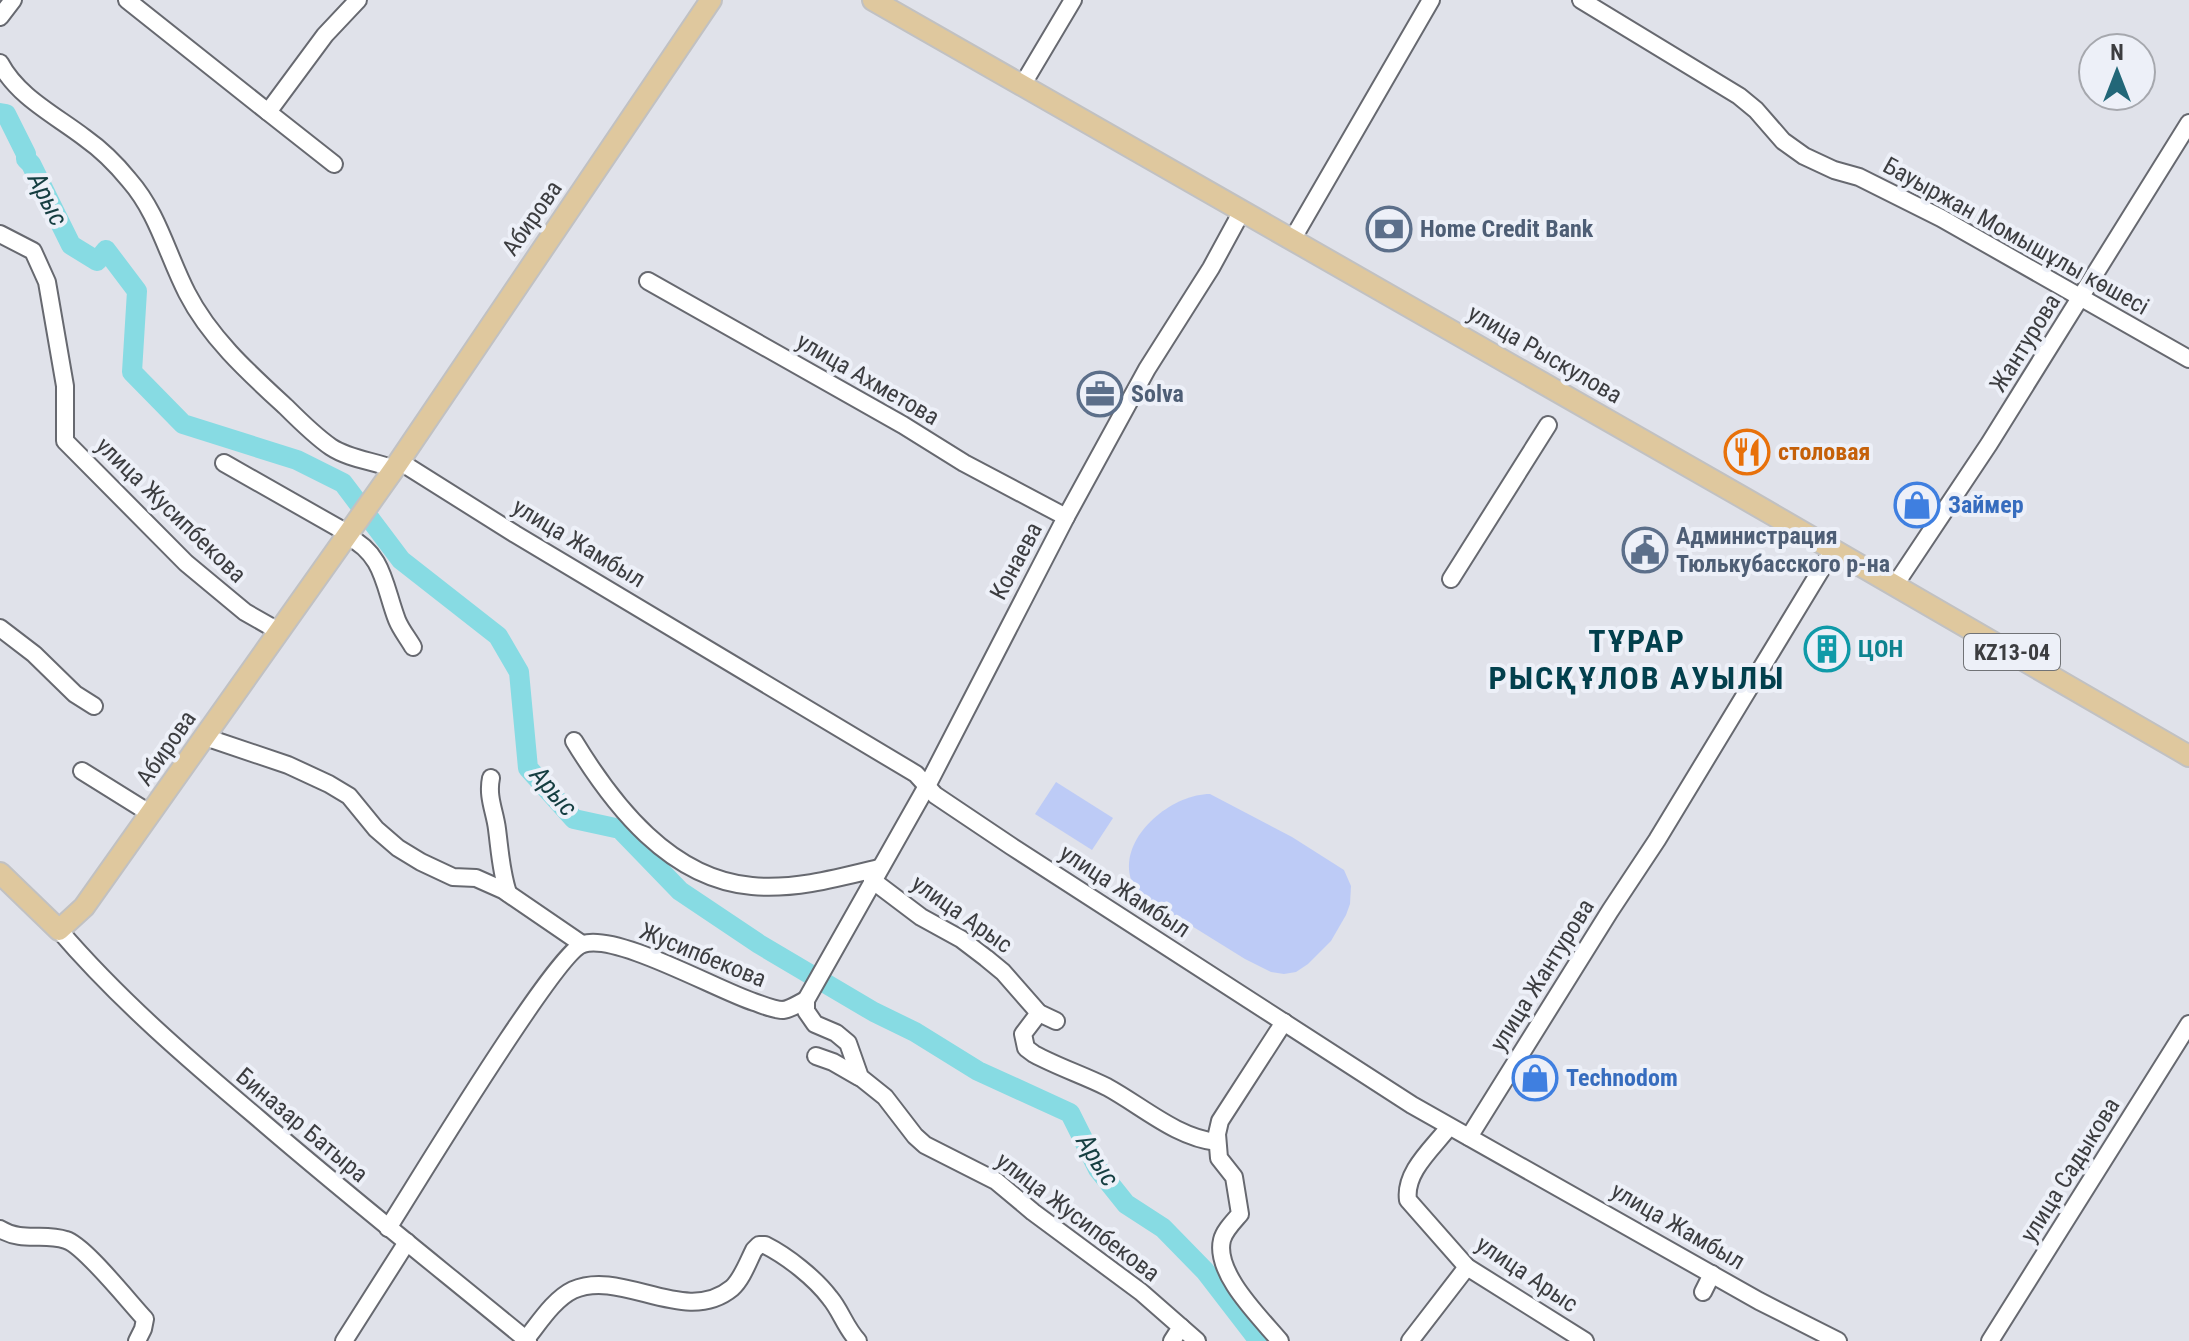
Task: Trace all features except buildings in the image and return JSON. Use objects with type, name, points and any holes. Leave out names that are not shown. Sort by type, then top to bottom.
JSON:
[{"type":"main road","name":"Абирова","points":[[59,930],[84,907],[351,531],[711,0]]},
{"type":"main road","name":"улица Рыскулова","points":[[873,0],[2189,756]]},
{"type":"main road","points":[[0,873],[59,930]]},
{"type":"street","points":[[0,17],[13,0]]},
{"type":"street","points":[[127,0],[334,164]]},
{"type":"street","points":[[268,112],[325,35],[358,0]]},
{"type":"street","points":[[1023,84],[1073,0]]},
{"type":"street","points":[[1292,240],[1431,0]]},
{"type":"street","name":"Бауыржан Момышұлы көшесі","points":[[1581,0],[1739,96],[1783,141],[1804,156],[1859,177],[1941,218],[2189,359]]},
{"type":"street","name":"улица Жамбыл","points":[[0,63],[9,79],[24,94],[86,138],[131,182],[152,210],[187,293],[216,338],[247,371],[334,449],[395,467],[515,534],[916,774],[935,795],[1011,846],[1449,1127],[1838,1341]]},
{"type":"street","name":"Жантурова","points":[[1895,585],[1989,444],[2189,123]]},
{"type":"street","name":"Конаева","points":[[806,1000],[927,786],[1066,517],[1147,369],[1211,268],[1242,211]]},
{"type":"street","name":"улица Жусипбекова","points":[[0,234],[33,251],[47,282],[65,386],[65,441],[195,571],[245,612],[280,632]]},
{"type":"street","name":"улица Ахметова","points":[[648,281],[903,425],[964,463],[1066,517]]},
{"type":"street","points":[[1451,579],[1548,425]]},
{"type":"street","points":[[224,463],[351,531],[383,573],[399,624],[413,647]]},
{"type":"street","name":"улица Жантурова","points":[[1469,1137],[1657,840],[1833,550]]},
{"type":"street","points":[[0,628],[34,654],[75,694],[94,706]]},
{"type":"street","points":[[205,737],[253,751],[329,784],[349,796],[376,829],[398,848],[453,877],[476,878],[508,893],[582,944],[542,988],[388,1228]]},
{"type":"street","points":[[574,741],[619,807],[661,848],[694,870],[750,886],[778,886],[876,874]]},
{"type":"street","points":[[82,771],[151,814]]},
{"type":"street","points":[[491,778],[490,803],[508,893]]},
{"type":"street","points":[[483,881],[491,863],[500,861]]},
{"type":"street","name":"улица Арыс","points":[[876,874],[921,917],[961,939],[986,958],[1003,972],[1039,1013],[1056,1021]]},
{"type":"street","name":"Биназар Батыра","points":[[59,930],[109,985],[184,1056],[524,1339]]},
{"type":"street","name":"Жусипбекова","points":[[582,944],[597,942],[634,952],[719,989],[770,1007],[785,1010],[806,1000]]},
{"type":"street","name":"улица Жусипбекова","points":[[806,1000],[806,1011],[815,1024],[836,1033],[848,1043],[860,1077],[885,1097],[925,1145],[996,1181],[1110,1268],[1176,1334],[1197,1341]]},
{"type":"street","points":[[1039,1013],[1023,1034],[1026,1048],[1058,1067],[1108,1088],[1182,1131],[1205,1141],[1217,1142]]},
{"type":"street","points":[[1280,1341],[1245,1300],[1221,1260],[1222,1238],[1240,1214],[1234,1177],[1219,1158],[1217,1142],[1220,1121],[1284,1022]]},
{"type":"street","name":"улица Садыкова","points":[[1990,1341],[2189,1024]]},
{"type":"street","points":[[816,1056],[860,1077]]},
{"type":"street","name":"улица Арыс","points":[[1449,1127],[1415,1170],[1406,1189],[1408,1200],[1467,1267],[1585,1341]]},
{"type":"street","points":[[0,1229],[13,1237],[66,1239],[81,1248],[145,1319],[137,1341]]},
{"type":"street","points":[[344,1341],[407,1242]]},
{"type":"street","points":[[504,1341],[524,1339],[564,1295],[577,1289],[613,1287],[660,1297],[706,1300],[732,1287],[759,1245],[765,1245],[785,1258],[830,1298],[841,1320],[858,1341]]},
{"type":"street","points":[[1410,1341],[1467,1267]]},
{"type":"street","points":[[1703,1292],[1712,1274]]},
{"type":"shaded area","points":[[1056,782],[1113,818],[1092,850],[1035,814]]},
{"type":"shaded area","points":[[1210,794],[1292,837],[1344,870],[1351,886],[1346,915],[1331,941],[1296,972],[1271,972],[1245,959],[1137,892],[1130,875],[1130,858],[1146,826],[1176,803],[1193,796]]},
{"type":"waterway","name":"Арыс","points":[[0,113],[6,114],[71,245],[97,261],[106,250],[137,291],[132,372],[183,424],[297,460],[343,483],[401,560],[498,636],[519,672],[528,768],[574,819],[620,829],[680,891],[759,944],[978,1071],[1070,1113],[1098,1169],[1126,1204],[1163,1228],[1205,1271],[1259,1341]]},
{"type":"place","name":"Home Credit Bank","points":[[1389,229]]},
{"type":"place","name":"Solva","points":[[1100,394]]},
{"type":"place","name":"столовая","points":[[1747,452]]},
{"type":"place","name":"Займер","points":[[1917,505]]},
{"type":"place","name":"Администрация Тюлькубасского р-на","points":[[1645,550]]},
{"type":"place","name":"ЦОН","points":[[1827,649]]},
{"type":"place","name":"Technodom","points":[[1535,1078]]},
{"type":"district","name":"ТҰРАР РЫСҚҰЛОВ АУЫЛЫ","points":[[1637,660]]}]
